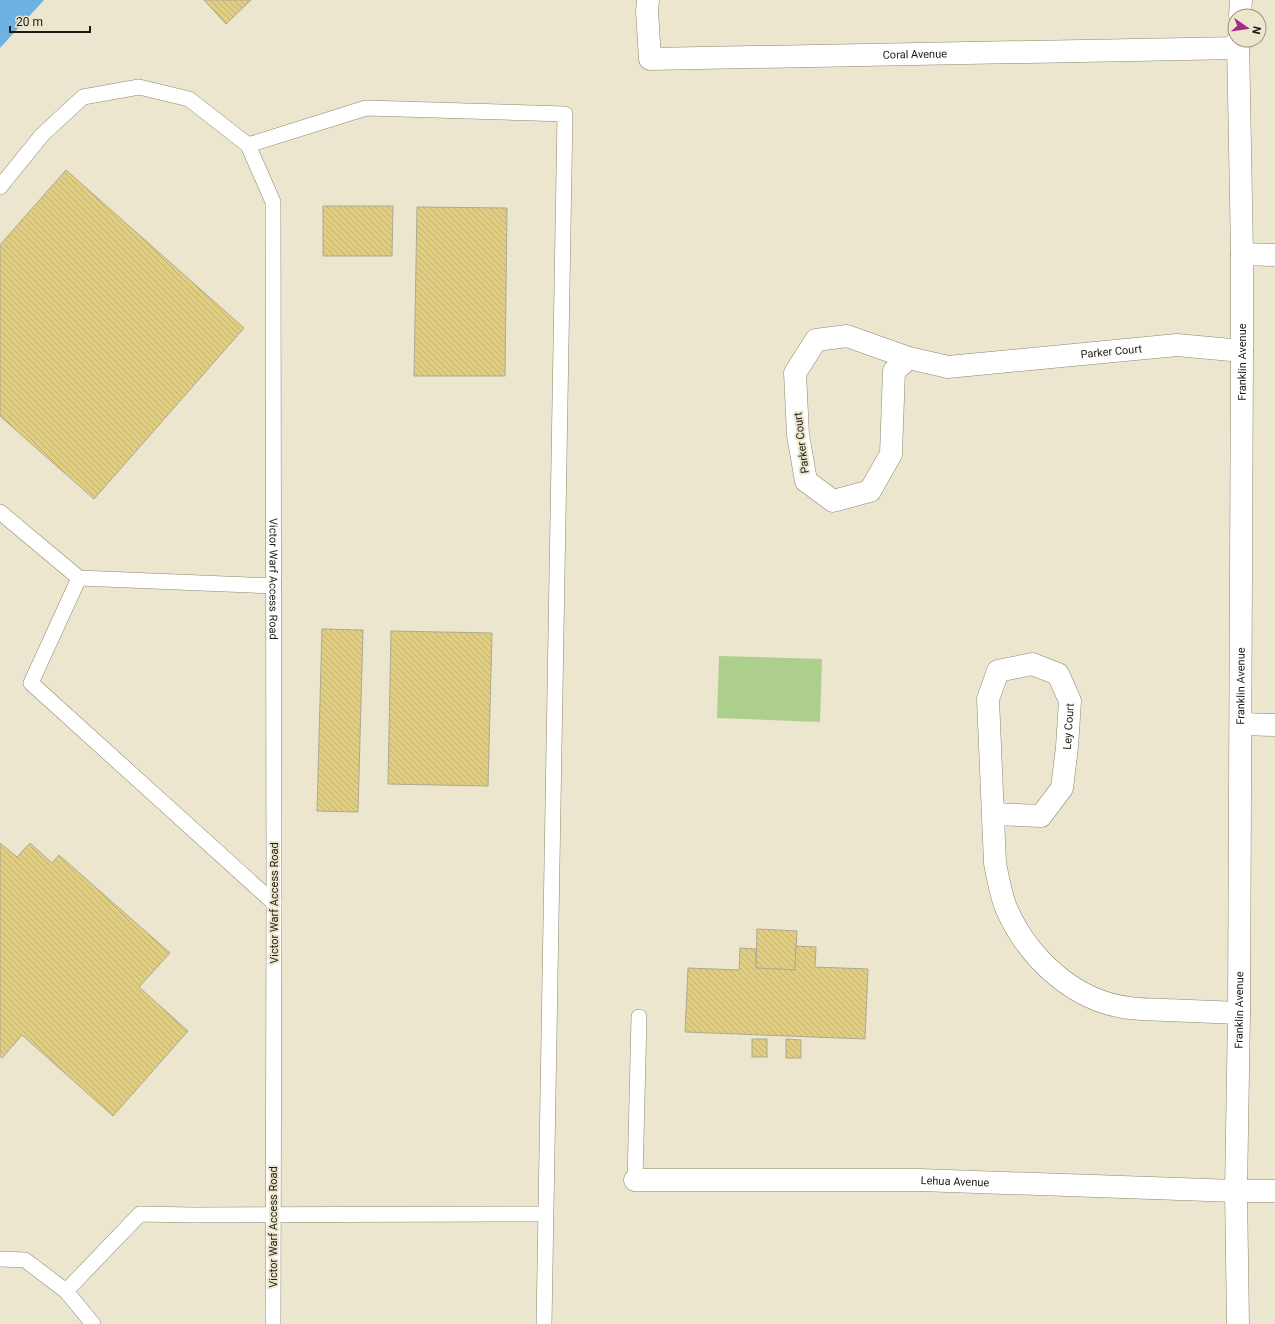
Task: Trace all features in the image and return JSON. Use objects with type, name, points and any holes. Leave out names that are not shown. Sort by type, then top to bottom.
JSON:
[{"type":"street","name":"Coral Avenue","points":[[648,0],[647,11],[650,59],[1227,44]]},
{"type":"street","name":"Franklin Avenue","points":[[1238,48],[1242,254],[1242,351],[1239,1013],[1236,1191],[1238,1324]]},
{"type":"street","points":[[1242,254],[1275,255]]},
{"type":"street","name":"Parker Court","points":[[909,358],[894,371],[891,454],[870,491],[833,500],[806,481],[798,435],[795,373],[816,340],[847,336],[909,358],[948,367],[1177,345],[1242,351]]},
{"type":"street","name":"Ley Court","points":[[994,814],[1041,816],[1062,788],[1067,747],[1070,701],[1058,674],[1032,664],[998,671],[988,699],[995,863],[1006,909],[1017,930],[1030,950],[1052,972],[1084,994],[1106,1003],[1129,1008],[1239,1013]]},
{"type":"street","points":[[1241,724],[1275,724]]},
{"type":"street","name":"Lehua Avenue","points":[[635,1180],[920,1180],[1236,1191],[1275,1191]]},
{"type":"lane","name":"Victor Warf Access Road","points":[[0,187],[42,135],[83,97],[139,87],[189,99],[248,145],[273,202],[273,1324]]},
{"type":"lane","points":[[248,145],[366,108],[565,114],[544,1324]]},
{"type":"lane","points":[[0,512],[79,578],[274,586]]},
{"type":"lane","points":[[79,578],[31,683],[274,904]]},
{"type":"lane","points":[[635,1180],[639,1017]]},
{"type":"lane","points":[[66,1292],[140,1214],[545,1214]]},
{"type":"lane","points":[[0,1259],[24,1260],[66,1292],[93,1324]]},
{"type":"green space","points":[[719,656],[822,659],[820,722],[717,718]]},
{"type":"water","points":[[0,0],[44,0],[0,48]]},
{"type":"building","points":[[204,0],[251,0],[226,24]]},
{"type":"building","points":[[66,170],[244,328],[94,499],[0,416],[0,245]]},
{"type":"building","points":[[323,206],[393,206],[392,256],[323,256]]},
{"type":"building","points":[[417,207],[507,208],[505,376],[414,376]]},
{"type":"building","points":[[322,629],[363,630],[358,812],[317,811]]},
{"type":"building","points":[[391,631],[492,633],[488,786],[388,784]]},
{"type":"building","points":[[0,843],[17,857],[30,843],[52,863],[59,855],[170,953],[139,987],[188,1031],[113,1116],[22,1035],[2,1058],[0,1056]]},
{"type":"building","points":[[757,929],[797,931],[795,970],[756,968]]},
{"type":"building","points":[[796,946],[816,947],[815,967],[868,969],[865,1039],[685,1032],[688,968],[739,970],[740,948],[756,949],[756,968],[795,970]]},
{"type":"building","points":[[752,1039],[767,1039],[767,1057],[752,1057]]},
{"type":"building","points":[[786,1039],[801,1040],[801,1058],[786,1058]]}]
